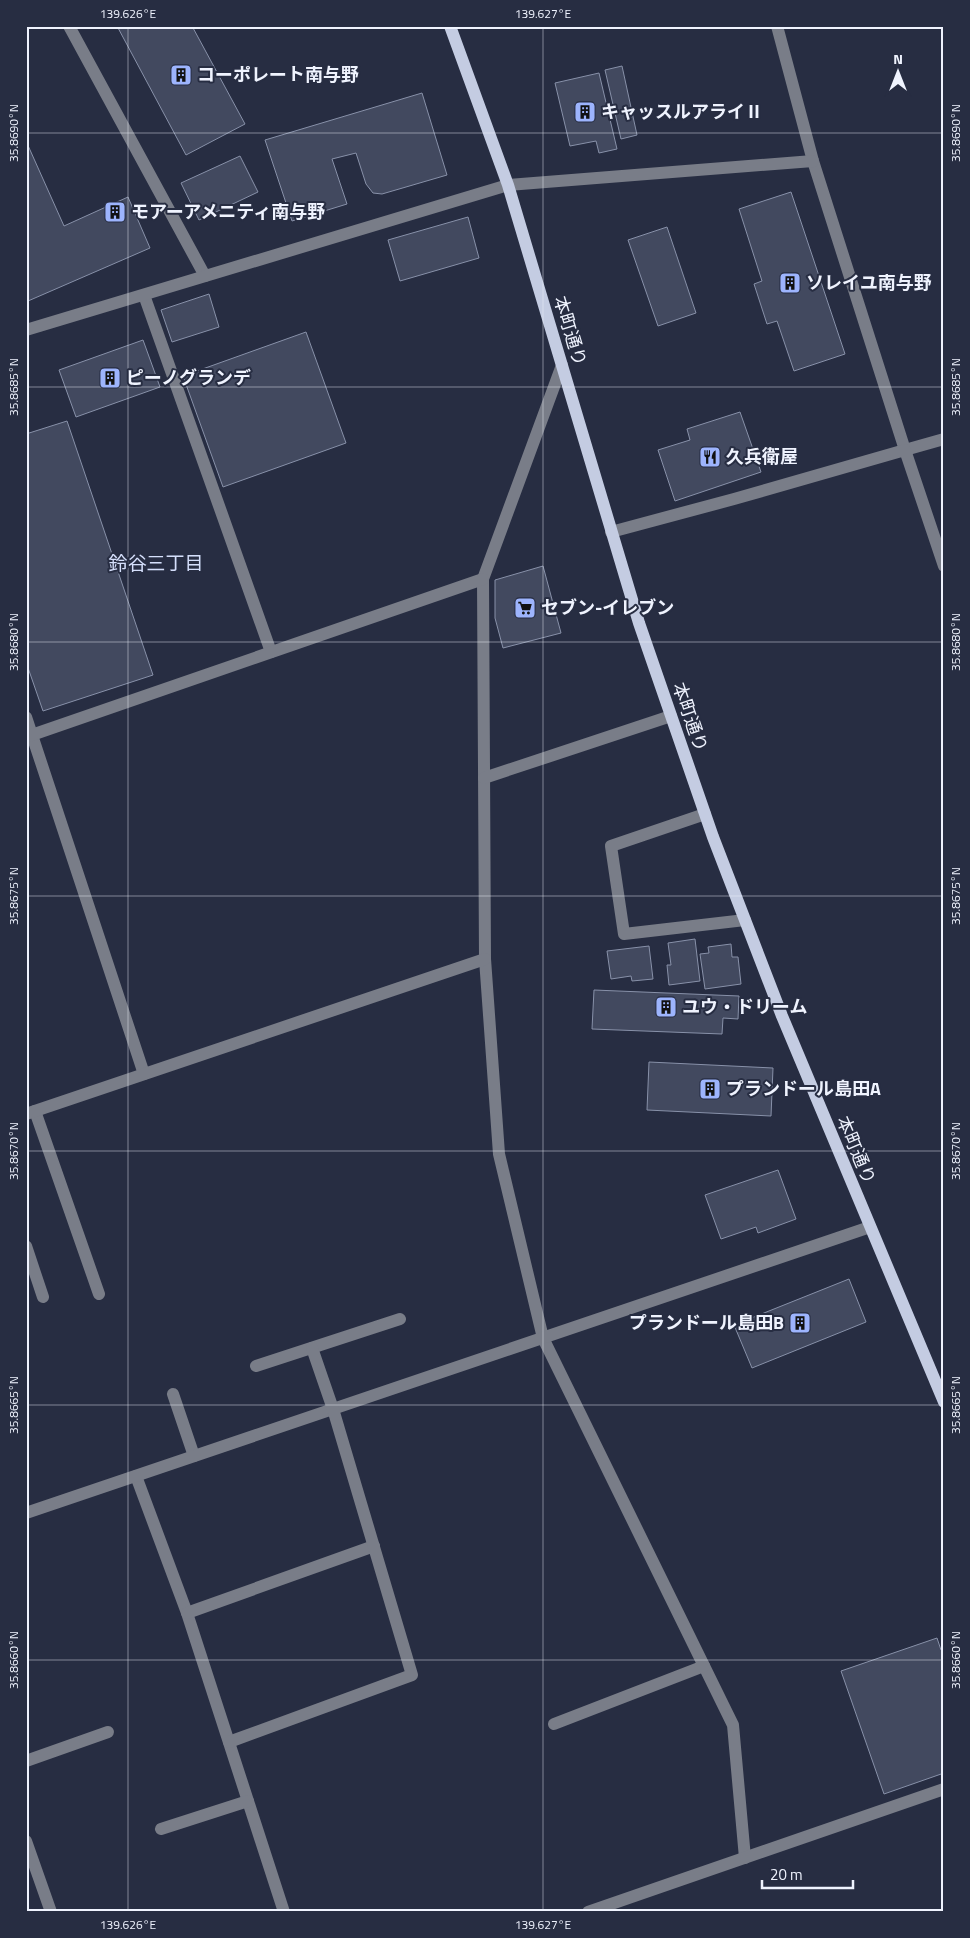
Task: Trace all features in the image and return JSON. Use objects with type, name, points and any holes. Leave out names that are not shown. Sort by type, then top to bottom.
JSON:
[{"type":"main road","name":"本町通り","points":[[450,26],[508,184],[639,623],[705,814],[782,1016],[944,1402]]},
{"type":"street","points":[[69,26],[205,276]]},
{"type":"street","points":[[777,26],[813,161],[944,566]]},
{"type":"street","points":[[26,330],[508,184],[813,161]]},
{"type":"street","points":[[144,295],[271,652]]},
{"type":"street","points":[[562,365],[483,578],[485,959],[499,1154],[543,1338],[733,1725],[745,1858]]},
{"type":"street","points":[[611,532],[944,439]]},
{"type":"street","points":[[29,736],[483,578]]},
{"type":"street","points":[[484,778],[671,716]]},
{"type":"street","points":[[26,717],[29,736],[144,1074]]},
{"type":"street","points":[[705,814],[610,846],[624,934],[745,920]]},
{"type":"street","points":[[99,1294],[31,1112],[485,959]]},
{"type":"street","points":[[26,1513],[870,1227]]},
{"type":"street","points":[[26,1246],[43,1297]]},
{"type":"street","points":[[256,1366],[400,1319]]},
{"type":"street","points":[[228,1742],[412,1676],[374,1546],[312,1348]]},
{"type":"street","points":[[173,1394],[194,1456]]},
{"type":"street","points":[[136,1476],[187,1613],[284,1912]]},
{"type":"street","points":[[187,1613],[374,1546]]},
{"type":"street","points":[[554,1724],[704,1666]]},
{"type":"street","points":[[26,1761],[108,1732]]},
{"type":"street","points":[[588,1912],[944,1789]]},
{"type":"street","points":[[161,1829],[248,1801]]},
{"type":"street","points":[[26,1841],[51,1912]]},
{"type":"building","name":"コーポレート南与野","points":[[117,26],[192,26],[245,124],[186,155]]},
{"type":"building","points":[[622,66],[637,135],[621,139],[605,70]]},
{"type":"building","name":"キャッスルアライⅡ","points":[[599,73],[617,149],[599,153],[596,141],[570,146],[555,83]]},
{"type":"building","points":[[422,93],[447,175],[382,194],[373,193],[366,184],[356,153],[332,159],[347,204],[292,221],[265,140]]},
{"type":"building","name":"モアーアメニティ南与野","points":[[26,141],[64,226],[128,197],[150,248],[28,301],[26,296]]},
{"type":"building","points":[[240,156],[258,192],[199,220],[181,183]]},
{"type":"building","name":"ソレイユ南与野","points":[[791,192],[845,354],[794,371],[777,321],[767,324],[754,284],[762,281],[739,209]]},
{"type":"building","points":[[468,217],[479,258],[400,281],[388,240]]},
{"type":"building","points":[[667,227],[696,313],[658,326],[628,240]]},
{"type":"building","points":[[209,294],[219,327],[172,342],[161,310]]},
{"type":"building","points":[[306,332],[346,443],[223,487],[183,376]]},
{"type":"building","name":"ピーノグランデ","points":[[143,340],[160,387],[76,417],[59,370]]},
{"type":"building","points":[[740,412],[761,472],[675,501],[658,450],[690,440],[687,429]]},
{"type":"building","points":[[67,421],[153,675],[43,711],[26,662],[26,434]]},
{"type":"building","points":[[543,566],[561,633],[503,648],[495,618],[495,580]]},
{"type":"building","points":[[695,939],[700,981],[669,985],[667,965],[671,965],[668,943]]},
{"type":"building","points":[[731,944],[732,957],[738,957],[741,984],[705,989],[700,954],[709,953],[708,947]]},
{"type":"building","points":[[649,946],[653,979],[632,981],[631,976],[611,979],[607,951]]},
{"type":"building","name":"ユウ・ドリーム","points":[[594,990],[739,996],[738,1019],[723,1018],[722,1034],[592,1029]]},
{"type":"building","name":"プランドール島田A","points":[[649,1062],[773,1068],[771,1116],[647,1110]]},
{"type":"building","points":[[778,1170],[796,1219],[758,1233],[756,1227],[721,1239],[705,1195]]},
{"type":"building","name":"プランドール島田B","points":[[849,1279],[866,1322],[752,1368],[734,1325]]},
{"type":"building","points":[[937,1638],[941,1650],[944,1649],[944,1773],[884,1794],[841,1671]]},
{"type":"place","name":"コーポレート南与野","points":[[181,75]]},
{"type":"place","name":"キャッスルアライⅡ","points":[[585,112]]},
{"type":"place","name":"モアーアメニティ南与野","points":[[115,212]]},
{"type":"place","name":"ソレイユ南与野","points":[[790,283]]},
{"type":"place","name":"ピーノグランデ","points":[[110,378]]},
{"type":"place","name":"久兵衛屋","points":[[710,457]]},
{"type":"place","name":"セブン-イレブン","points":[[525,608]]},
{"type":"place","name":"ユウ・ドリーム","points":[[666,1007]]},
{"type":"place","name":"プランドール島田A","points":[[710,1089]]},
{"type":"place","name":"プランドール島田B","points":[[800,1323]]},
{"type":"district","name":"鈴谷三丁目","points":[[156,563]]}]
